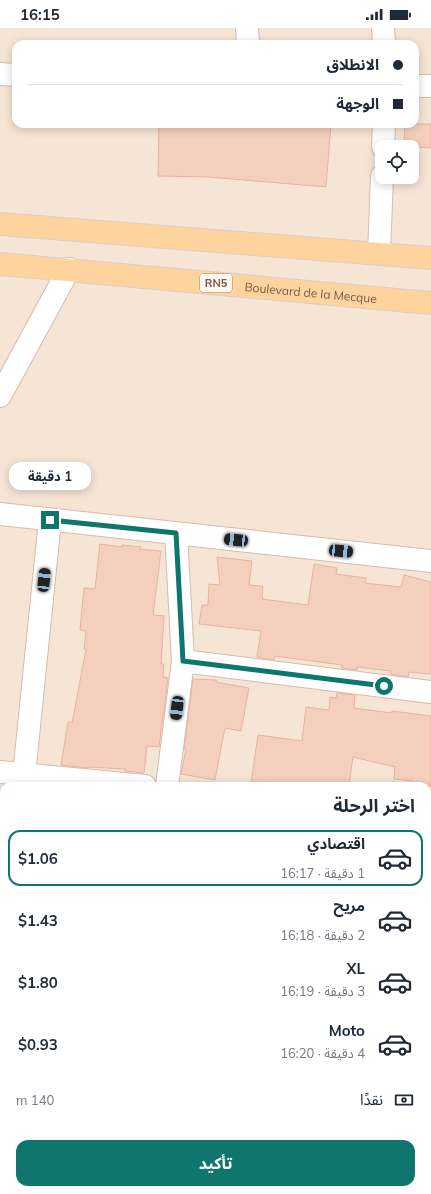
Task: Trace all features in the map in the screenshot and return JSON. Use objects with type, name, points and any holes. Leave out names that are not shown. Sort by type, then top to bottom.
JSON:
[{"type":"main road","points":[[0,224],[431,258]]},
{"type":"main road","name":"Boulevard de la Mecque","points":[[0,264],[69,269],[431,303]]},
{"type":"street","points":[[247,28],[248,40]]},
{"type":"street","points":[[383,28],[384,40]]},
{"type":"street","points":[[0,74],[12,75]]},
{"type":"street","points":[[419,86],[431,86]]},
{"type":"street","points":[[383,140],[384,128]]},
{"type":"street","points":[[379,254],[382,184]]},
{"type":"street","points":[[0,396],[69,269]]},
{"type":"street","points":[[0,514],[431,561]]},
{"type":"street","points":[[24,775],[50,520]]},
{"type":"street","points":[[168,782],[183,661],[176,533]]},
{"type":"street","points":[[183,661],[431,692]]},
{"type":"street","points":[[0,772],[101,782]]},
{"type":"shaded area","points":[[0,28],[431,28],[431,782],[0,782]]},
{"type":"building","points":[[419,124],[431,124],[431,148],[419,147],[419,140],[404,140],[405,128],[419,128]]},
{"type":"building","points":[[159,128],[331,128],[326,187],[208,177],[158,176]]},
{"type":"building","points":[[100,544],[122,547],[122,545],[141,547],[140,549],[161,551],[153,615],[164,616],[161,664],[164,664],[163,677],[168,678],[159,747],[147,746],[144,773],[125,771],[125,769],[88,768],[61,765],[68,722],[72,723],[86,649],[84,649],[86,631],[80,630],[84,588],[95,589]]},
{"type":"building","points":[[217,557],[252,561],[249,585],[263,586],[262,599],[308,605],[314,564],[337,568],[336,574],[366,578],[365,583],[401,587],[404,575],[431,582],[431,674],[409,672],[408,677],[391,674],[391,671],[357,667],[357,670],[342,668],[342,665],[275,656],[274,660],[257,657],[261,631],[199,624],[202,605],[208,605],[209,584],[220,585]]},
{"type":"building","points":[[193,679],[216,680],[216,682],[249,688],[241,731],[225,728],[215,780],[181,774],[186,749],[184,749]]},
{"type":"building","points":[[337,693],[355,695],[354,708],[431,716],[431,782],[412,782],[394,779],[395,767],[353,757],[350,782],[251,782],[258,735],[302,741],[306,707],[329,710],[330,697],[336,698]]},
{"type":"route","points":[[50,520],[176,533],[183,661],[384,686]]}]
